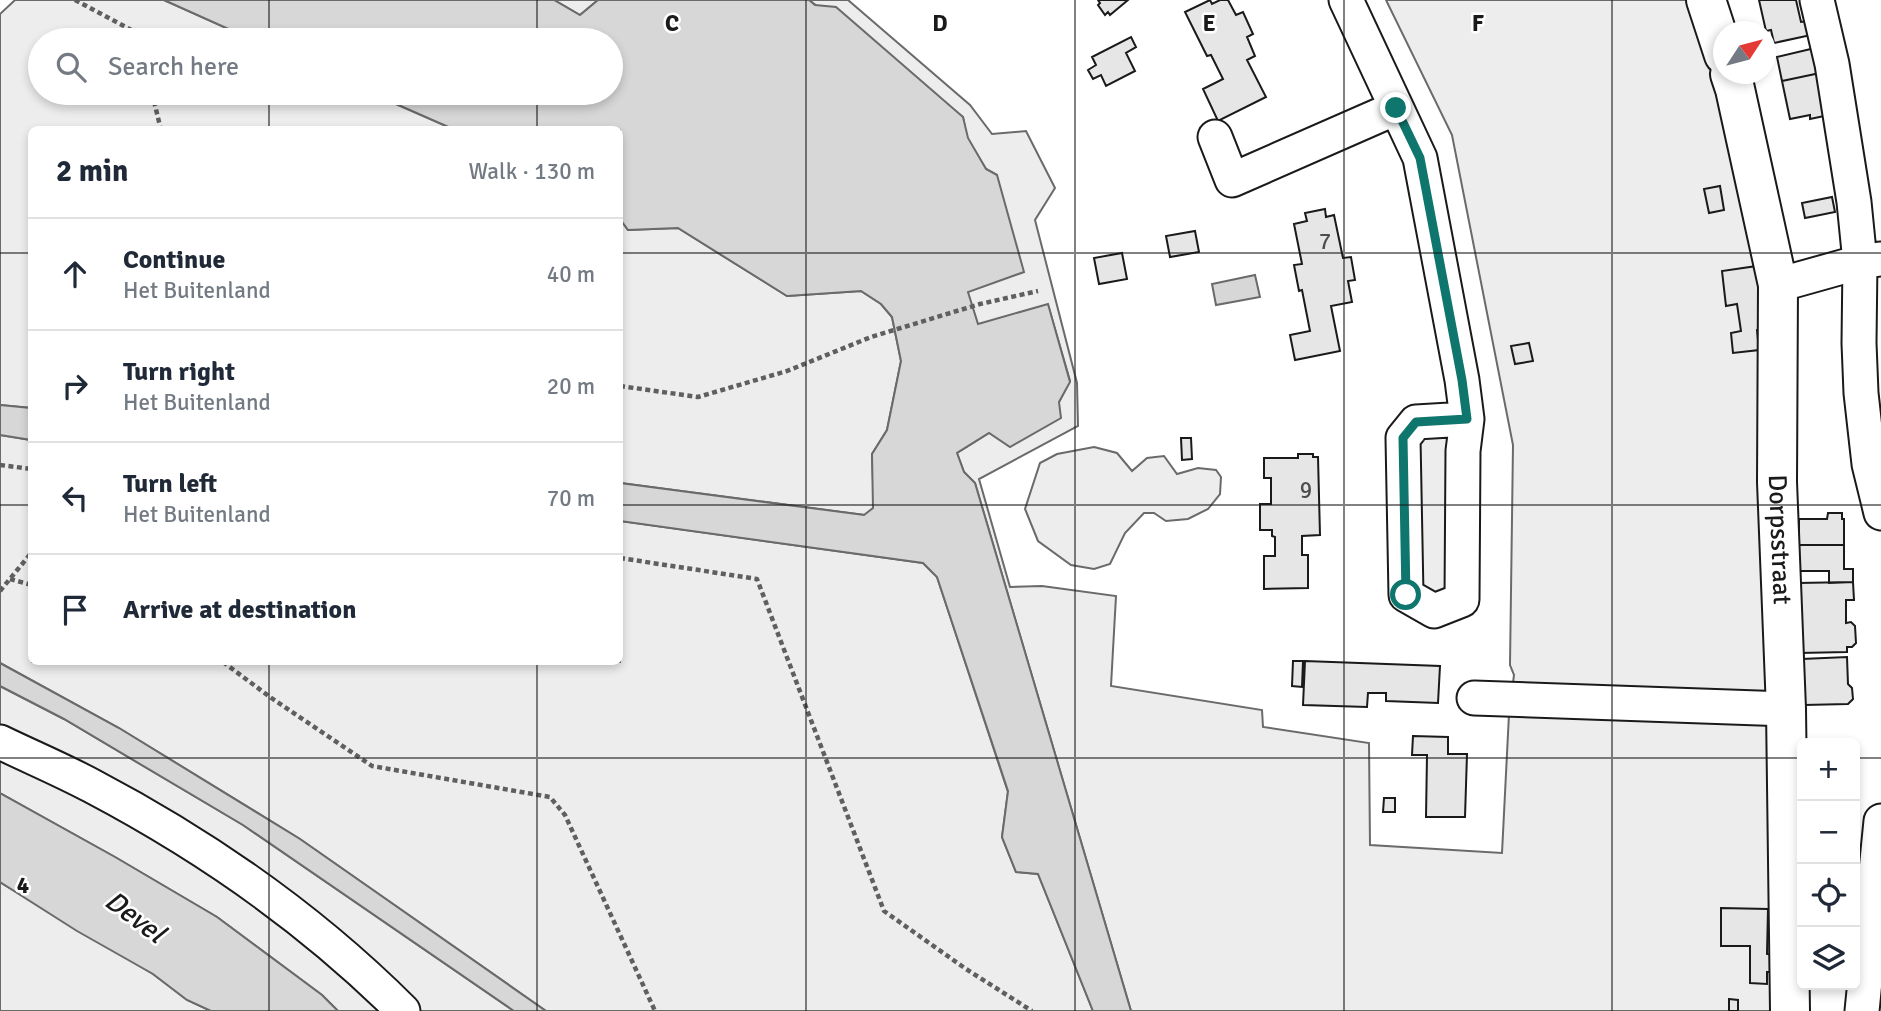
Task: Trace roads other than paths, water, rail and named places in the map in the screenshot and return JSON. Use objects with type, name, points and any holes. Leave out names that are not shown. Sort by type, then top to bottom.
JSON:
[{"type":"main road","points":[[1706,0],[1713,21]]},
{"type":"main road","name":"Dorpsstraat","points":[[1733,84],[1778,285],[1777,482],[1786,709],[1790,1011]]},
{"type":"street","points":[[1346,0],[1420,158],[1462,380],[1467,419],[1464,451],[1462,600],[1434,611],[1406,595],[1403,438],[1416,422],[1467,419]]},
{"type":"street","points":[[1817,0],[1832,64],[1854,202],[1870,260],[1859,343],[1861,393],[1869,464],[1881,513]]},
{"type":"street","points":[[1215,137],[1232,180],[1396,108]]},
{"type":"street","points":[[1778,285],[1870,260]]},
{"type":"street","points":[[1474,698],[1786,709]]},
{"type":"street","points":[[0,742],[91,785],[236,872],[302,919],[371,978],[403,1011]]},
{"type":"street","points":[[1862,1011],[1881,821]]},
{"type":"street","points":[[1849,1011],[1865,970]]},
{"type":"water","points":[[164,0],[554,0],[580,15],[598,0],[809,0],[815,5],[836,7],[963,117],[968,138],[986,169],[997,175],[1024,272],[968,292],[978,324],[1048,304],[1070,382],[1059,402],[1061,418],[1010,447],[989,433],[957,453],[964,472],[975,483],[1131,1011],[1093,1011],[1038,874],[1016,872],[1002,837],[1008,791],[937,577],[923,563],[623,521],[623,483],[864,515],[873,508],[872,454],[887,430],[901,361],[892,317],[881,304],[861,291],[787,296],[678,228],[628,230],[623,223],[623,126],[446,126],[398,105],[623,105],[623,28],[226,28]]},
{"type":"water","points":[[1255,275],[1260,297],[1216,305],[1212,284]]},
{"type":"water","points":[[0,405],[28,408],[28,440],[0,435]]},
{"type":"water","points":[[0,663],[119,728],[300,839],[546,1011],[514,1011],[243,825],[64,719],[0,686]]},
{"type":"water","name":"Devel","points":[[0,793],[217,917],[322,995],[338,1011],[211,1011],[187,1000],[153,974],[77,931],[0,882]]}]
